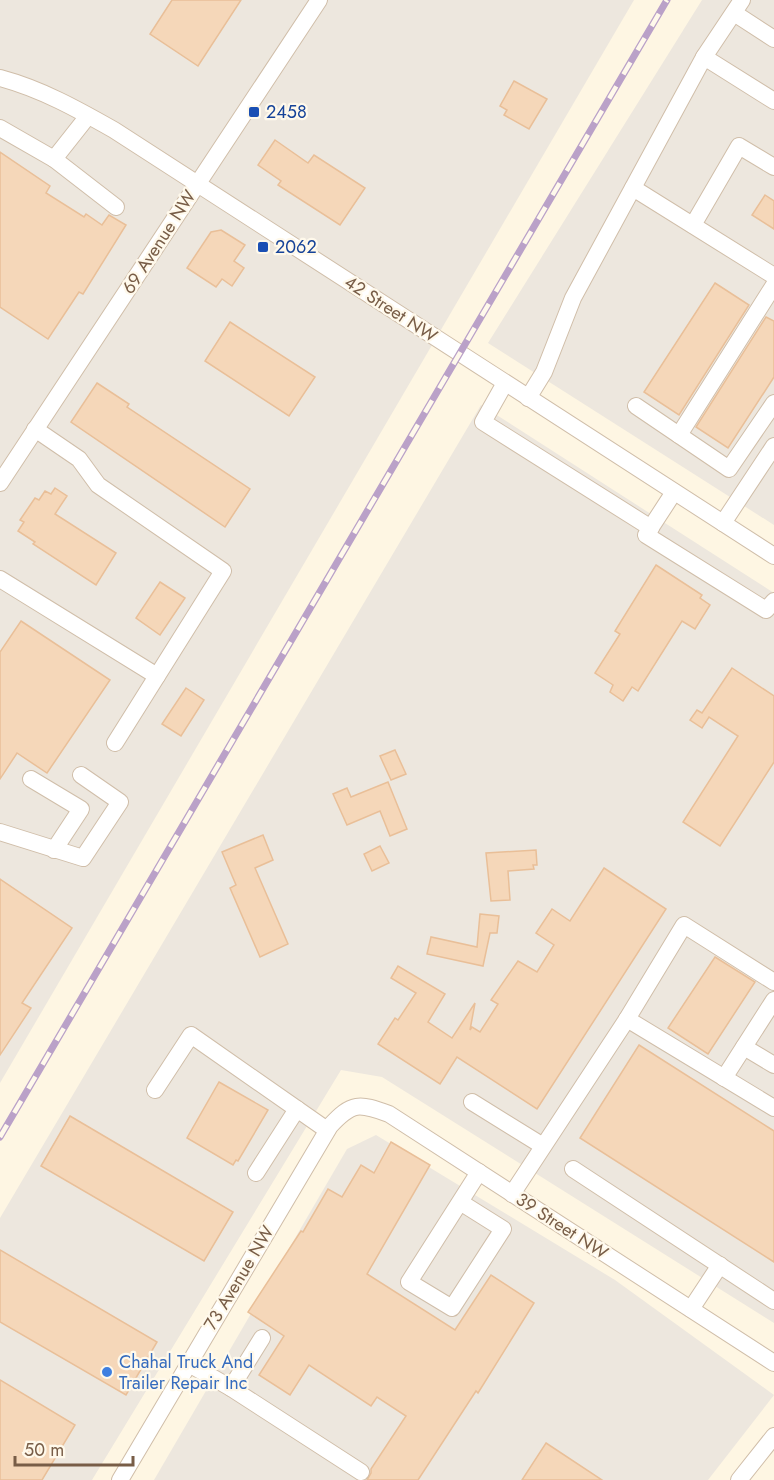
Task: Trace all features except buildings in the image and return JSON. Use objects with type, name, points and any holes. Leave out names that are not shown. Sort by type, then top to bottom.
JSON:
[{"type":"street","name":"69 Avenue NW","points":[[0,483],[319,0]]},
{"type":"street","points":[[528,398],[544,372],[573,298],[704,57],[738,6],[774,39]]},
{"type":"street","points":[[704,57],[774,100]]},
{"type":"street","name":"42 Street NW","points":[[0,78],[34,89],[88,116],[774,556]]},
{"type":"street","points":[[54,159],[88,116]]},
{"type":"street","points":[[0,128],[54,159],[116,207]]},
{"type":"street","points":[[693,225],[739,146],[774,167]]},
{"type":"street","points":[[633,188],[774,276]]},
{"type":"street","points":[[679,435],[774,285]]},
{"type":"street","points":[[505,383],[483,422],[651,528]]},
{"type":"street","points":[[636,406],[729,469],[774,403]]},
{"type":"street","points":[[36,429],[79,459],[98,485],[223,571],[115,743]]},
{"type":"street","points":[[723,523],[774,446]]},
{"type":"street","points":[[674,492],[646,535],[766,610],[774,601]]},
{"type":"street","points":[[2,584],[157,676]]},
{"type":"street","points":[[0,831],[83,858],[120,802],[81,776]]},
{"type":"street","points":[[31,779],[81,809]]},
{"type":"street","points":[[54,850],[98,786]]},
{"type":"street","points":[[512,1194],[627,1019],[684,925],[774,982]]},
{"type":"street","points":[[724,1078],[772,1008]]},
{"type":"street","points":[[627,1019],[774,1108]]},
{"type":"street","points":[[155,1090],[191,1035],[327,1130]]},
{"type":"street","points":[[744,1047],[774,1065]]},
{"type":"street","points":[[472,1102],[543,1146]]},
{"type":"street","name":"39 Street NW","points":[[344,1111],[365,1105],[389,1114],[774,1363]]},
{"type":"street","points":[[256,1173],[297,1109]]},
{"type":"street","name":"73 Avenue NW","points":[[120,1480],[327,1130],[344,1111]]},
{"type":"street","points":[[573,1169],[774,1301]]},
{"type":"street","points":[[460,1202],[503,1229],[452,1308],[409,1282],[478,1172]]},
{"type":"street","points":[[691,1309],[720,1265]]},
{"type":"street","points":[[231,1389],[262,1338]]},
{"type":"street","points":[[189,1364],[361,1472]]},
{"type":"street","points":[[739,1480],[774,1436]]},
{"type":"shaded area","points":[[0,0],[634,0],[0,1083]]},
{"type":"shaded area","points":[[702,0],[774,0],[774,525],[488,343]]},
{"type":"shaded area","points":[[481,405],[774,593],[774,1323],[382,1077],[341,1070],[92,1480],[0,1480],[0,1218]]},
{"type":"shaded area","points":[[376,1135],[615,1280],[774,1395],[708,1480],[154,1480],[347,1149]]},
{"type":"railway","points":[[0,1137],[667,0]]},
{"type":"place","name":"2458","points":[[254,112]]},
{"type":"place","name":"2062","points":[[263,247]]},
{"type":"place","name":"Chahal Truck And Trailer Repair Inc","points":[[107,1372]]}]
